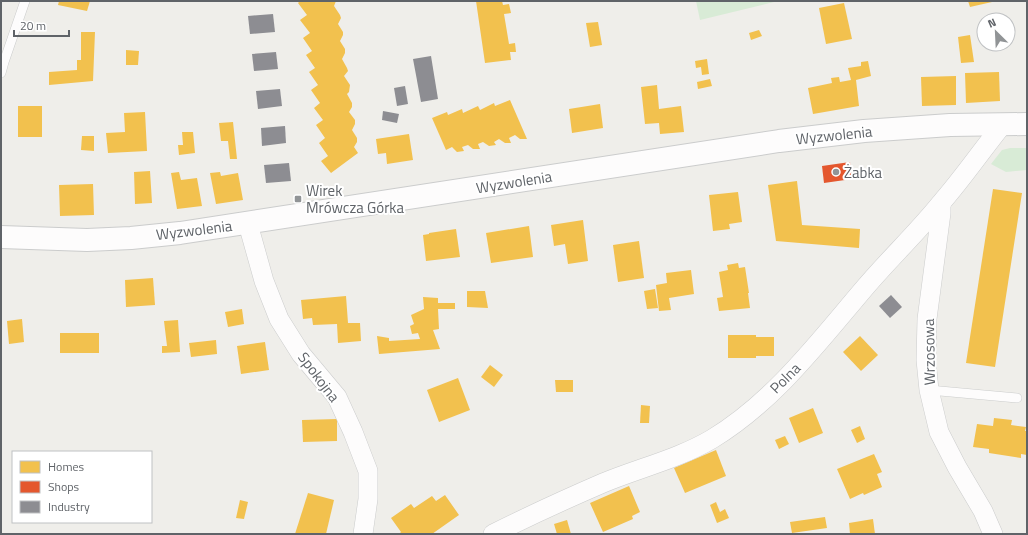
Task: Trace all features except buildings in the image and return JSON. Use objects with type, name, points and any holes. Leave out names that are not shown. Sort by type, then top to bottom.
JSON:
[{"type":"street","name":"Polna","points":[[493,534],[533,514],[604,483],[684,454],[712,439],[737,422],[776,389],[807,356],[863,289],[941,204],[1003,124]]},
{"type":"street","name":"Wyzwolenia","points":[[1,237],[87,240],[131,238],[180,233],[248,224],[779,141],[864,131],[950,125],[1027,124]]},
{"type":"street","name":"Wrzosowa","points":[[941,204],[927,319],[926,360],[929,390],[940,432],[957,467],[983,511],[994,534]]},
{"type":"street","name":"Spokojna","points":[[248,224],[264,281],[279,319],[301,354],[337,397],[368,471],[368,499],[363,534]]},
{"type":"lane","points":[[1,73],[25,1]]},
{"type":"lane","points":[[929,390],[1017,398]]},
{"type":"green space","points":[[696,1],[778,1],[700,20]]},
{"type":"green space","points":[[1010,148],[1027,148],[1027,170],[1006,172],[991,164],[1002,150]]},
{"type":"place","name":"Żabka","points":[[836,172]]},
{"type":"place","name":"Wirek Mrówcza Górka","points":[[298,199]]}]
